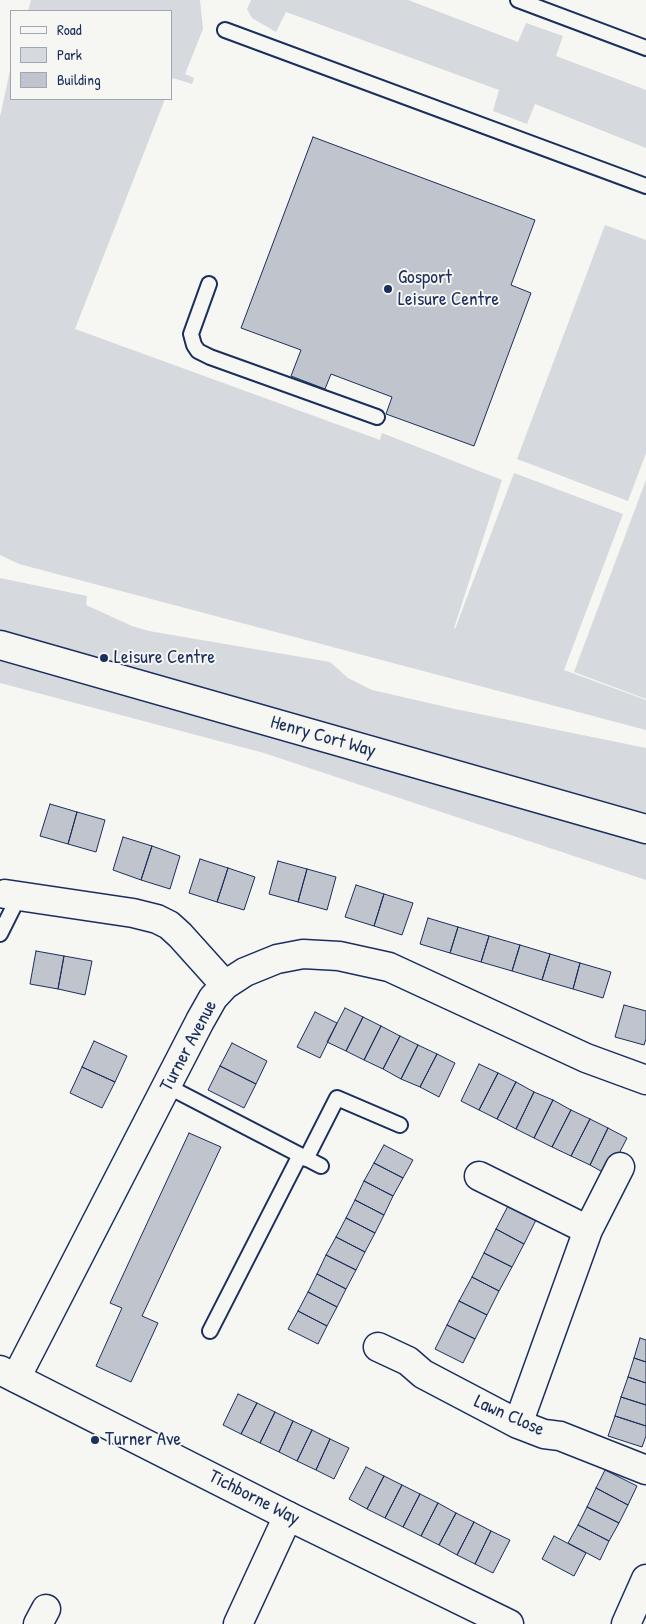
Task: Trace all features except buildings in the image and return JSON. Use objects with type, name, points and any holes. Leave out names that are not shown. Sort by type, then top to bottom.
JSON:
[{"type":"street","name":"Henry Cort Way","points":[[0,645],[646,829]]},
{"type":"street","points":[[12,895],[133,913],[157,920],[168,925],[180,935],[225,985]]},
{"type":"street","name":"Turner Avenue","points":[[8,1374],[167,1086],[213,998],[225,985],[245,972],[277,959],[303,954],[339,956],[389,968],[586,1058],[646,1080]]},
{"type":"street","points":[[518,1424],[588,1230],[620,1167]]},
{"type":"street","points":[[479,1176],[588,1230]]},
{"type":"street","name":"Lawn Close","points":[[378,1347],[408,1361],[423,1374],[518,1424],[544,1434],[560,1436],[646,1470]]},
{"type":"street","name":"Tichborne Way","points":[[8,1374],[288,1516],[509,1624]]},
{"type":"street","points":[[238,1624],[288,1516]]},
{"type":"street","points":[[626,1624],[646,1579]]},
{"type":"lane","points":[[518,0],[646,48]]},
{"type":"lane","points":[[225,30],[646,186]]},
{"type":"lane","points":[[209,284],[191,334],[194,345],[198,350],[210,357],[377,417]]},
{"type":"lane","points":[[0,934],[12,895]]},
{"type":"lane","points":[[167,1086],[321,1166]]},
{"type":"lane","points":[[210,1332],[303,1157],[337,1098],[400,1125]]},
{"type":"green space","points":[[31,0],[200,0],[203,29],[185,74],[194,78],[192,84],[173,78],[172,80],[172,10],[28,10]]},
{"type":"green space","points":[[251,0],[408,0],[518,42],[526,23],[563,36],[556,56],[646,90],[646,148],[535,104],[527,124],[493,111],[499,90],[286,12],[276,32],[252,18],[247,9]]},
{"type":"green space","points":[[10,71],[10,100],[165,100],[75,329],[380,440],[382,433],[502,480],[455,629],[514,473],[623,514],[564,670],[646,700],[646,730],[19,564],[0,555],[0,117]]},
{"type":"green space","points":[[605,225],[646,240],[646,453],[628,501],[517,459]]},
{"type":"green space","points":[[646,480],[646,699],[574,672]]},
{"type":"green space","points":[[0,578],[87,596],[86,605],[132,626],[149,631],[330,662],[348,678],[372,690],[646,748],[646,880],[264,753],[0,683]]},
{"type":"place","name":"Gosport Leisure Centre","points":[[388,289]]},
{"type":"place","name":"Leisure Centre","points":[[104,658]]},
{"type":"place","name":"Turner Ave","points":[[95,1440]]}]
